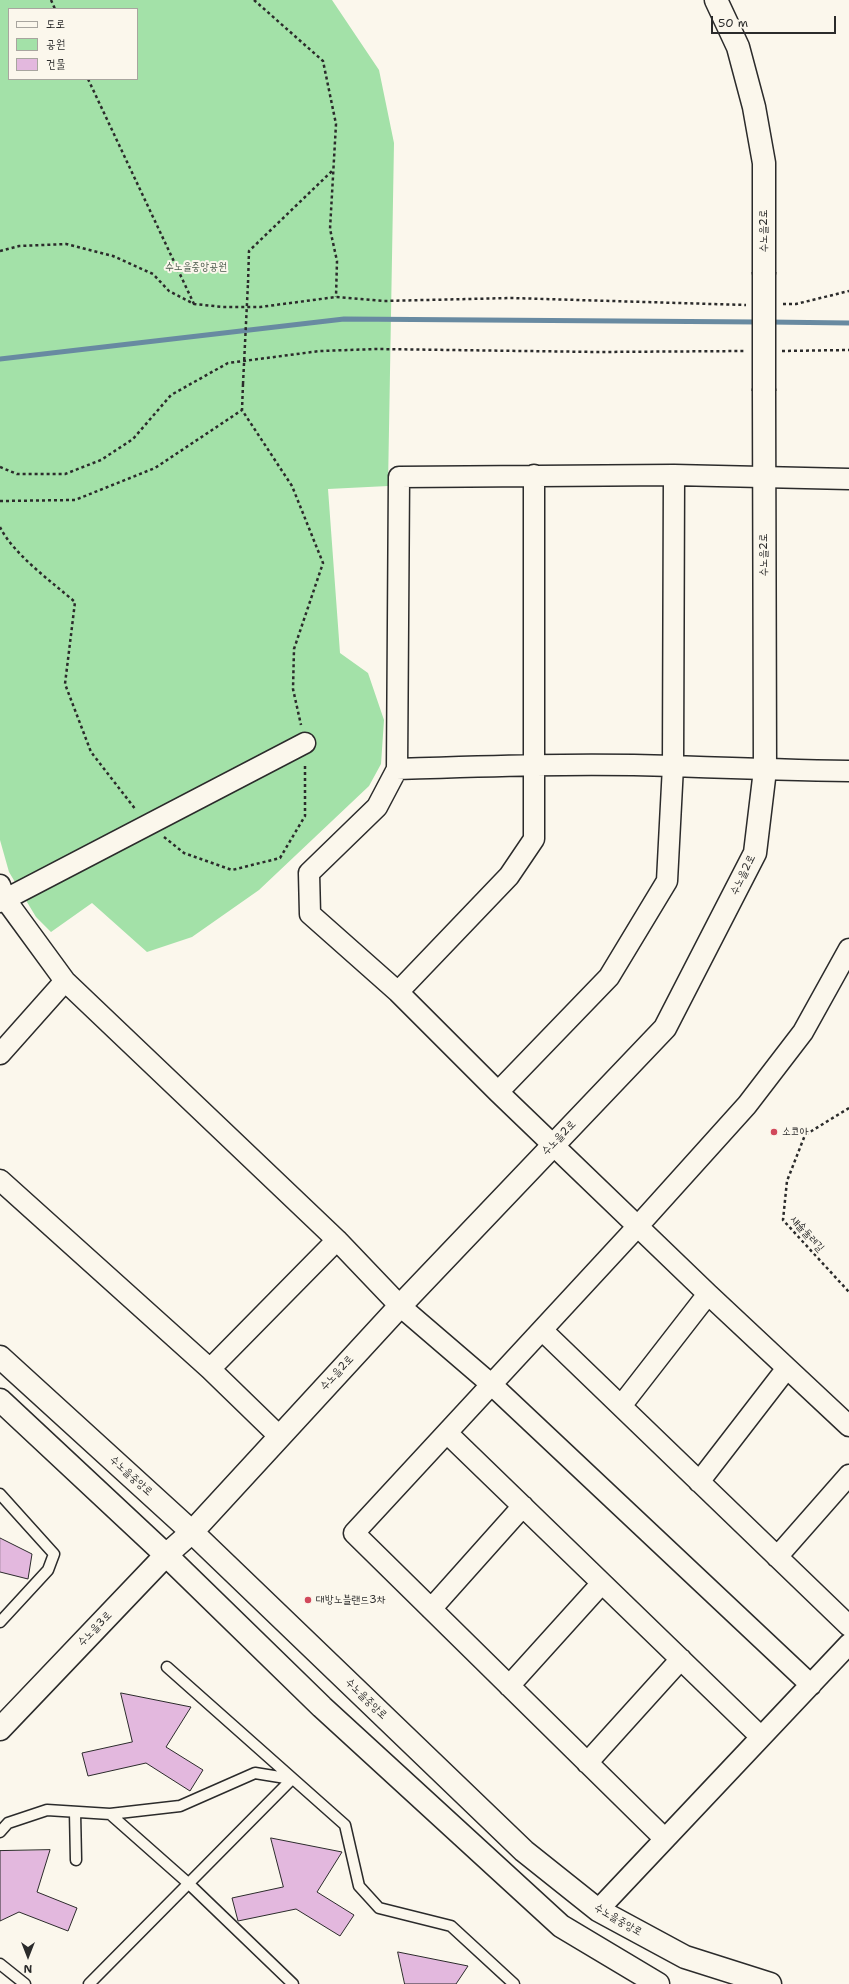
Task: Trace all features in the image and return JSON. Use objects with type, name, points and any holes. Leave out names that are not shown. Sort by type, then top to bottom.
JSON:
[{"type":"street","name":"수노을2로","points":[[192,1532],[400,1306],[665,1028],[755,853],[765,770],[763,478],[764,163],[754,107],[738,47],[716,0]]},
{"type":"street","points":[[398,992],[509,876],[534,839],[534,475]]},
{"type":"street","points":[[498,1092],[609,977],[667,881],[673,766],[674,475]]},
{"type":"street","points":[[849,479],[674,475],[399,477],[397,769],[377,807],[309,873],[310,914],[398,992],[498,1092],[708,1294],[849,1426]]},
{"type":"street","points":[[305,743],[148,825],[2,896],[65,981],[337,1240],[400,1306],[492,1385],[811,1685]]},
{"type":"street","points":[[397,769],[533,765],[673,766],[765,770],[849,771]]},
{"type":"street","points":[[665,1839],[354,1533],[638,1226],[751,1099],[802,1032],[849,952]]},
{"type":"street","points":[[0,1054],[65,981]]},
{"type":"street","points":[[0,1180],[210,1369],[279,1436]]},
{"type":"street","points":[[210,1369],[337,1240]]},
{"type":"street","points":[[621,1406],[708,1294]]},
{"type":"street","points":[[542,1330],[849,1626]]},
{"type":"street","name":"수노을중앙로","points":[[0,1357],[192,1532],[524,1851],[598,1910],[684,1957],[770,1984]]},
{"type":"street","points":[[699,1482],[787,1368]]},
{"type":"street","points":[[0,1400],[166,1555],[322,1707],[560,1926],[658,1984]]},
{"type":"street","points":[[447,1433],[761,1737]]},
{"type":"street","points":[[777,1557],[849,1475]]},
{"type":"street","points":[[430,1608],[523,1506]]},
{"type":"street","name":"수노을3로","points":[[0,1729],[166,1555],[192,1532]]},
{"type":"street","points":[[509,1686],[602,1583]]},
{"type":"street","points":[[598,1910],[849,1644]]},
{"type":"street","points":[[587,1763],[681,1659]]},
{"type":"lane","points":[[0,1494],[54,1554],[48,1570],[0,1622]]},
{"type":"lane","points":[[167,1667],[345,1825],[359,1886],[379,1908],[451,1926],[514,1984]]},
{"type":"lane","points":[[0,1832],[8,1823],[47,1810],[110,1814],[180,1806],[255,1773],[292,1779]]},
{"type":"lane","points":[[89,1984],[292,1779]]},
{"type":"lane","points":[[75,1812],[76,1860]]},
{"type":"lane","points":[[110,1814],[188,1883],[293,1984]]},
{"type":"lane","points":[[0,1964],[25,1984]]},
{"type":"path","points":[[254,0],[323,61],[336,124],[332,171],[330,229],[337,260],[336,297]]},
{"type":"path","points":[[88,80],[194,304]]},
{"type":"path","points":[[0,527],[5,538],[42,574],[75,602],[65,684],[91,752],[148,825],[184,853],[232,870],[280,858],[305,816],[305,743],[293,690],[294,649],[323,563],[292,486],[242,410],[249,251],[332,171]]},
{"type":"path","points":[[0,251],[19,246],[66,244],[113,256],[153,274],[169,291],[194,304],[260,307],[336,297],[383,301],[511,298],[752,304]]},
{"type":"path","points":[[781,304],[796,304],[849,291]]},
{"type":"path","points":[[0,466],[17,474],[65,474],[101,460],[133,439],[171,395],[228,363],[320,351],[377,349],[598,352],[747,351]]},
{"type":"path","points":[[776,351],[849,350]]},
{"type":"path","points":[[0,501],[75,500],[155,468],[242,410]]},
{"type":"path","name":"새솔둘레길","points":[[849,1108],[805,1135],[787,1181],[783,1220],[849,1292]]},
{"type":"green space","name":"수노을중앙공원","points":[[0,0],[332,0],[379,70],[394,143],[388,486],[328,489],[340,653],[368,673],[384,720],[381,764],[369,786],[259,890],[192,937],[147,952],[92,903],[51,932],[36,917],[9,872],[0,840]]},
{"type":"building","points":[[0,1538],[32,1554],[28,1579],[0,1572]]},
{"type":"building","points":[[121,1693],[191,1707],[166,1747],[203,1770],[190,1791],[146,1763],[88,1776],[82,1753],[132,1742]]},
{"type":"building","points":[[271,1838],[342,1852],[317,1892],[354,1915],[340,1936],[296,1909],[238,1921],[232,1898],[283,1887]]},
{"type":"building","points":[[50,1850],[37,1892],[77,1908],[68,1931],[19,1912],[0,1921],[0,1851]]},
{"type":"building","points":[[398,1952],[468,1966],[456,1984],[405,1984]]},
{"type":"waterway","points":[[0,359],[344,319],[758,322]]},
{"type":"waterway","points":[[768,322],[849,323]]},
{"type":"place","name":"소코아","points":[[774,1132]]},
{"type":"place","name":"대방노블랜드3차","points":[[308,1600]]}]
